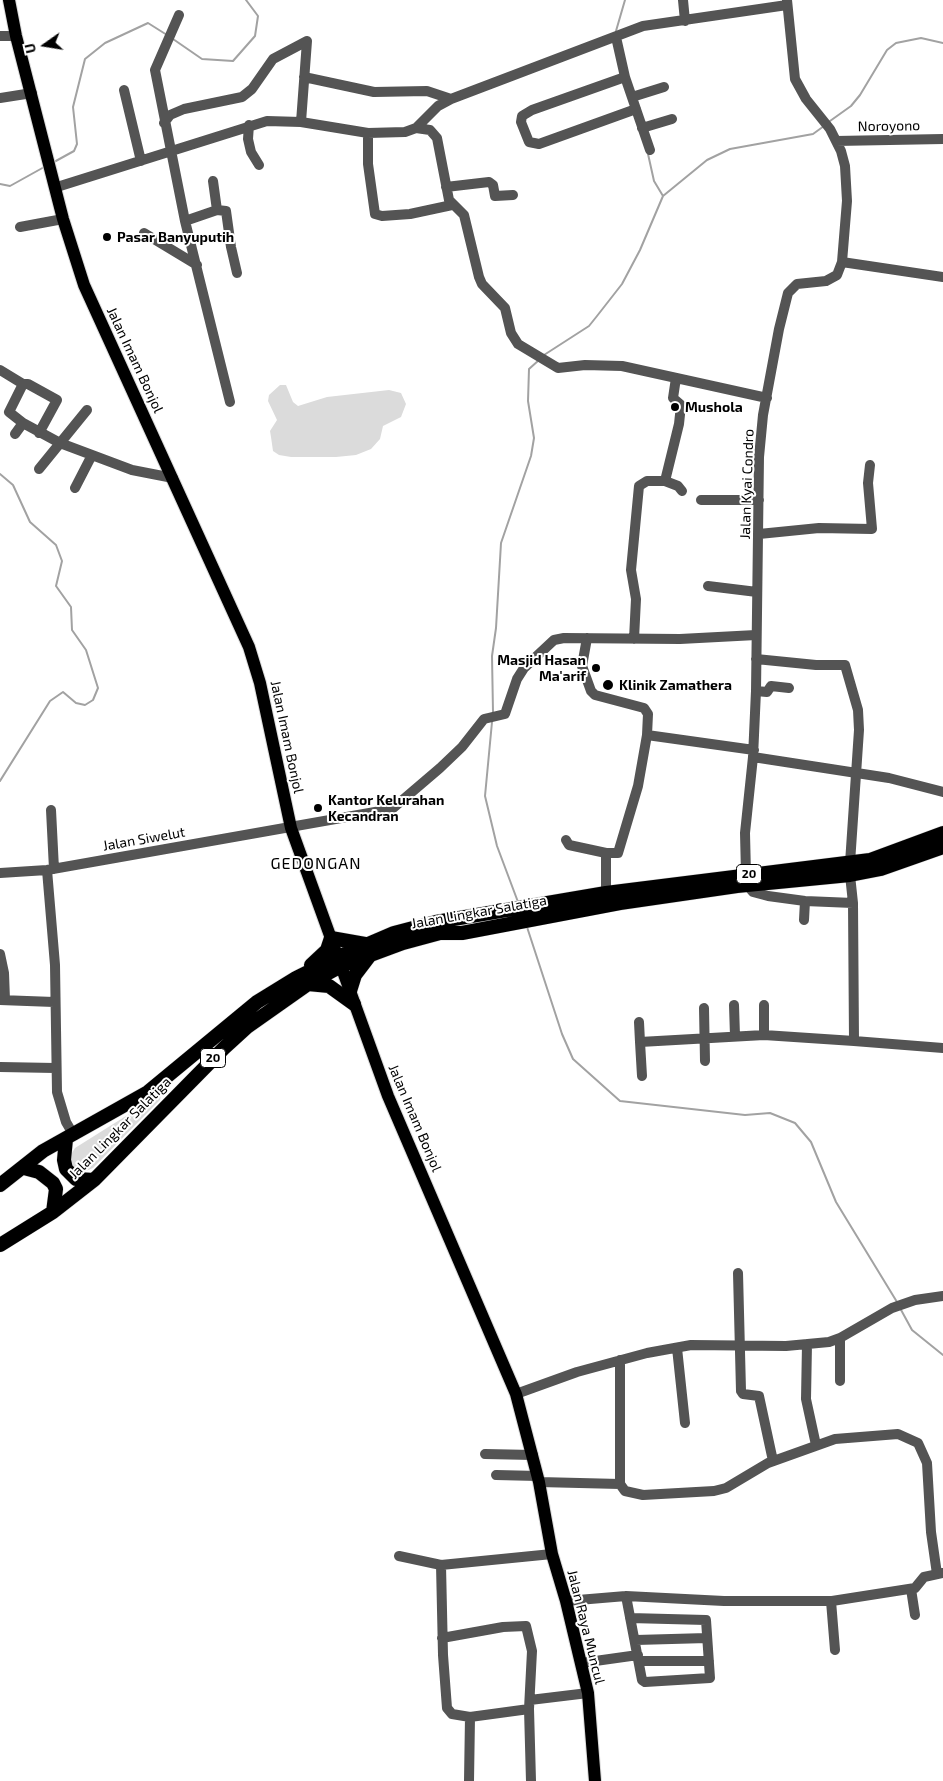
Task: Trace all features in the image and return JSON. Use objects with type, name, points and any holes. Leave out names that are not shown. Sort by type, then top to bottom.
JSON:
[{"type":"highway","name":"Jalan Lingkar Salatiga","points":[[850,869],[943,833]]},
{"type":"highway","name":"Jalan Lingkar Salatiga","points":[[371,949],[394,933],[460,918],[606,892],[850,869],[881,870],[943,847]]},
{"type":"highway","name":"Jalan Lingkar Salatiga","points":[[0,1185],[24,1168],[43,1151],[148,1092],[257,1002],[339,961],[371,949],[431,935],[462,933],[746,880]]},
{"type":"highway","points":[[331,938],[371,949],[355,975],[352,998],[329,986],[302,981],[321,958],[331,938]]},
{"type":"highway","name":"Jalan Lingkar Salatiga","points":[[0,1245],[53,1212],[94,1180],[224,1048],[302,981]]},
{"type":"highway","points":[[70,1136],[64,1160],[66,1169],[76,1179],[94,1180]]},
{"type":"highway","points":[[24,1168],[39,1172],[53,1182],[56,1189],[53,1212]]},
{"type":"main road","name":"Jalan Imam Bonjol","points":[[9,0],[16,36],[57,188],[63,219],[84,285],[249,647],[260,683],[291,828],[388,1096],[516,1394],[538,1479]]},
{"type":"main road","name":"Jalan Raya Muncul","points":[[538,1479],[552,1554],[566,1601],[588,1693],[595,1781]]},
{"type":"street","points":[[683,0],[685,21]]},
{"type":"street","points":[[57,188],[249,125],[277,120],[368,133],[405,132],[416,128],[438,106],[451,99],[643,26],[685,21],[787,2],[795,79],[806,99],[830,129],[845,166],[847,185],[842,262],[943,277]]},
{"type":"street","points":[[178,15],[155,70],[164,123],[185,221],[230,402]]},
{"type":"street","points":[[0,36],[16,36]]},
{"type":"street","points":[[614,38],[622,77],[632,97],[634,109],[650,150]]},
{"type":"street","points":[[164,123],[170,115],[184,109],[242,97],[252,89],[273,59],[307,42],[301,122]]},
{"type":"street","points":[[304,77],[374,92],[429,91],[451,99]]},
{"type":"street","points":[[622,77],[532,110],[524,115],[521,122],[528,142],[539,144],[634,109]]},
{"type":"street","points":[[632,97],[664,86]]},
{"type":"street","points":[[124,90],[141,161]]},
{"type":"street","points":[[0,98],[32,93]]},
{"type":"street","points":[[642,128],[672,119]]},
{"type":"street","points":[[249,125],[248,139],[251,152],[259,165]]},
{"type":"street","points":[[416,128],[430,130],[437,138],[446,188],[452,205],[464,215],[482,284],[505,308],[514,340],[558,368],[585,365],[622,366],[767,398]]},
{"type":"street","points":[[368,133],[368,164],[376,214],[382,216],[410,214],[452,205]]},
{"type":"street","name":"Noroyono","points":[[836,141],[943,139]]},
{"type":"street","points":[[213,181],[217,210]]},
{"type":"street","points":[[446,188],[489,182],[493,185],[495,196],[513,196]]},
{"type":"street","points":[[185,221],[217,210],[226,211],[231,247],[238,273]]},
{"type":"street","points":[[20,227],[63,219]]},
{"type":"street","points":[[144,233],[197,265]]},
{"type":"street","name":"Jalan Kyai Condro","points":[[746,880],[745,833],[753,753],[756,691],[759,457],[767,398],[779,329],[788,293],[797,284],[832,279],[837,274],[842,262]]},
{"type":"street","points":[[0,370],[57,401],[39,433]]},
{"type":"street","points":[[665,481],[680,424],[681,405],[674,398],[676,378]]},
{"type":"street","points":[[23,384],[9,412],[22,423],[60,443],[132,470],[173,478]]},
{"type":"street","points":[[39,469],[87,410]]},
{"type":"street","points":[[15,434],[22,423]]},
{"type":"street","points":[[75,488],[92,455]]},
{"type":"street","points":[[759,534],[819,528],[872,529],[868,482],[870,465]]},
{"type":"street","points":[[634,639],[636,599],[631,570],[638,486],[646,481],[665,481],[678,486],[682,491]]},
{"type":"street","points":[[701,500],[759,500]]},
{"type":"street","points":[[708,586],[757,592]]},
{"type":"street","points":[[291,828],[392,809],[462,747],[484,719],[506,712],[517,679],[530,660],[548,644],[564,638],[634,639],[756,635]]},
{"type":"street","points":[[566,840],[569,845],[606,853],[615,854],[618,852],[638,786],[647,735],[648,714],[644,708],[595,695],[591,691],[582,666],[588,638]]},
{"type":"street","points":[[756,659],[816,665],[845,665],[858,710],[857,774],[850,869],[853,903],[854,1041]]},
{"type":"street","points":[[756,691],[767,692],[771,686],[789,688]]},
{"type":"street","points":[[647,735],[753,753],[857,774],[889,778],[943,792]]},
{"type":"street","points":[[51,810],[51,870],[55,965],[55,1068],[57,1092],[70,1136]]},
{"type":"street","name":"Jalan Siwelut","points":[[0,873],[51,870],[291,828]]},
{"type":"street","points":[[606,853],[606,892]]},
{"type":"street","points":[[746,880],[753,892],[805,901],[853,903]]},
{"type":"street","points":[[804,920],[805,901]]},
{"type":"street","points":[[0,954],[4,972],[2,1000],[54,1002]]},
{"type":"street","points":[[734,1005],[736,1036]]},
{"type":"street","points":[[764,1005],[764,1036]]},
{"type":"street","points":[[704,1008],[705,1061]]},
{"type":"street","points":[[639,1022],[642,1076]]},
{"type":"street","points":[[640,1042],[705,1037],[764,1036],[943,1048]]},
{"type":"street","points":[[0,1068],[55,1068]]},
{"type":"street","points":[[738,1273],[738,1344],[741,1392],[759,1396],[773,1461]]},
{"type":"street","points":[[516,1394],[577,1372],[620,1360],[677,1348],[708,1344],[807,1344],[840,1338],[892,1308],[915,1300],[943,1296]]},
{"type":"street","points":[[840,1338],[840,1381]]},
{"type":"street","points":[[807,1344],[806,1399],[816,1445]]},
{"type":"street","points":[[677,1348],[685,1423]]},
{"type":"street","points":[[566,1601],[626,1596],[724,1601],[830,1601],[915,1588],[924,1577],[940,1573],[931,1532],[927,1463],[918,1443],[898,1434],[835,1439],[773,1461],[726,1488],[714,1491],[643,1495],[625,1491],[620,1484],[620,1360]]},
{"type":"street","points":[[486,1454],[533,1455]]},
{"type":"street","points":[[496,1475],[620,1484]]},
{"type":"street","points":[[400,1556],[441,1566],[552,1554]]},
{"type":"street","points":[[441,1566],[442,1638],[447,1708],[452,1714],[470,1717],[588,1693]]},
{"type":"street","points":[[911,1589],[915,1615]]},
{"type":"street","points":[[626,1596],[630,1618],[636,1640],[642,1680],[645,1682],[708,1679],[710,1676],[707,1622],[705,1619],[630,1618]]},
{"type":"street","points":[[830,1601],[835,1650]]},
{"type":"street","points":[[442,1638],[503,1627],[526,1626],[532,1651],[529,1704],[531,1781]]},
{"type":"street","points":[[636,1640],[708,1638]]},
{"type":"street","points":[[581,1663],[639,1658],[709,1660]]},
{"type":"street","points":[[468,1781],[470,1717]]},
{"type":"shaded area","points":[[280,385],[286,385],[293,402],[298,406],[327,397],[389,390],[401,393],[406,404],[401,417],[383,426],[380,439],[371,449],[356,455],[336,457],[291,457],[279,455],[273,451],[270,431],[277,420],[268,401],[269,395]]},
{"type":"shaded area","points":[[161,1094],[160,1100],[93,1168],[81,1173],[75,1171],[71,1165],[70,1156],[75,1148]]},
{"type":"waterway","points":[[173,39],[202,59],[233,61],[255,36],[258,16],[246,0]]},
{"type":"waterway","points":[[616,31],[625,0]]},
{"type":"waterway","points":[[54,162],[74,151],[77,144],[73,107],[85,59],[105,43],[148,23],[167,35]]},
{"type":"waterway","points":[[830,121],[851,106],[860,95],[887,50],[896,43],[921,38],[943,43]]},
{"type":"waterway","points":[[544,355],[589,326],[622,284],[640,250],[663,196],[707,160],[730,149],[813,134],[824,126]]},
{"type":"waterway","points":[[648,154],[654,181],[663,196]]},
{"type":"waterway","points":[[0,184],[10,186],[46,166]]},
{"type":"waterway","points":[[493,712],[492,656],[496,628],[501,543],[531,456],[534,438],[528,401],[529,369],[539,360]]},
{"type":"waterway","points":[[0,474],[13,485],[30,522],[56,545],[62,561],[56,586],[71,607],[72,630],[86,650],[98,688],[93,700],[85,705],[76,703],[63,692],[50,701],[0,781]]},
{"type":"waterway","points":[[492,722],[485,796],[497,846],[518,902]]},
{"type":"waterway","points":[[527,927],[562,1034],[573,1059],[620,1101],[745,1115],[770,1113],[795,1123],[811,1142],[836,1202],[897,1302]]},
{"type":"waterway","points":[[900,1308],[912,1330],[943,1355]]},
{"type":"place","name":"Pasar Banyuputih","points":[[107,237]]},
{"type":"place","name":"Mushola","points":[[675,407]]},
{"type":"place","name":"Masjid Hasan Ma'arif","points":[[596,668]]},
{"type":"place","name":"Klinik Zamathera","points":[[608,685]]},
{"type":"place","name":"Kantor Kelurahan Kecandran","points":[[318,808]]},
{"type":"district","name":"GEDONGAN","points":[[316,864]]}]
